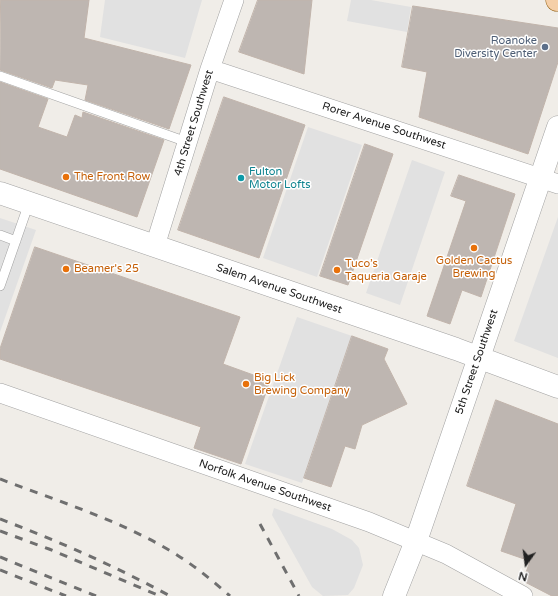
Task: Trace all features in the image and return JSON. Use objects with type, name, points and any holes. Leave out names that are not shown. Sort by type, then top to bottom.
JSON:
[{"type":"street","name":"4th Street Southwest","points":[[155,246],[210,69],[234,0]]},
{"type":"street","name":"Rorer Avenue Southwest","points":[[210,69],[549,181]]},
{"type":"street","name":"5th Street Southwest","points":[[394,596],[416,540],[479,357],[549,181],[558,127]]},
{"type":"street","name":"Salem Avenue Southwest","points":[[0,193],[479,357],[558,387]]},
{"type":"street","name":"Norfolk Avenue Southwest","points":[[0,393],[369,522],[416,540],[446,554],[523,596]]},
{"type":"lane","points":[[0,76],[188,142]]},
{"type":"lane","points":[[0,286],[29,203]]},
{"type":"lane","points":[[0,235],[16,241]]},
{"type":"shaded area","points":[[105,0],[202,0],[185,58],[100,37]]},
{"type":"shaded area","points":[[351,0],[371,0],[411,7],[407,32],[347,21]]},
{"type":"shaded area","points":[[308,127],[362,145],[317,277],[263,258]]},
{"type":"shaded area","points":[[412,160],[445,172],[400,305],[366,293]]},
{"type":"shaded area","points":[[558,217],[558,358],[514,341]]},
{"type":"shaded area","points":[[0,218],[36,230],[0,332]]},
{"type":"shaded area","points":[[297,317],[352,336],[302,483],[245,464]]},
{"type":"shaded area","points":[[274,508],[332,529],[352,540],[359,548],[363,565],[354,588],[348,595],[323,596],[312,587],[272,515]]},
{"type":"building","points":[[1,0],[89,0],[84,38],[191,65],[169,129],[85,100],[88,85],[55,80],[52,88],[0,70]]},
{"type":"building","points":[[258,0],[312,0],[304,74],[239,52]]},
{"type":"building","points":[[413,6],[558,28],[558,62],[528,154],[419,117],[427,72],[402,67]]},
{"type":"building","points":[[0,82],[48,99],[38,127],[67,137],[75,115],[82,118],[83,112],[164,140],[137,217],[0,169]]},
{"type":"building","name":"Fulton Motor Lofts","points":[[224,97],[305,125],[259,258],[178,230]]},
{"type":"building","points":[[365,144],[393,154],[348,285],[320,276]]},
{"type":"building","points":[[459,175],[515,194],[481,297],[462,290],[450,324],[427,316],[466,201],[451,196]]},
{"type":"building","points":[[35,247],[240,317],[223,364],[270,381],[241,464],[194,448],[201,427],[0,359],[0,349]]},
{"type":"building","points":[[352,336],[388,349],[384,359],[407,404],[362,425],[355,449],[345,446],[331,487],[304,478]]},
{"type":"building","points":[[496,400],[558,424],[558,596],[552,596],[523,581],[530,561],[501,551],[516,504],[467,486]]},
{"type":"railway","points":[[0,479],[91,513],[135,532],[177,555],[204,574],[230,596]]},
{"type":"railway","points":[[0,519],[86,554],[170,596]]},
{"type":"railway","points":[[260,524],[299,596]]},
{"type":"railway","points":[[0,531],[49,549],[160,596]]},
{"type":"railway","points":[[0,557],[96,596]]},
{"type":"railway","points":[[0,570],[66,596]]},
{"type":"place","name":"Roanoke Diversity Center","points":[[545,47]]},
{"type":"place","name":"The Front Row","points":[[66,177]]},
{"type":"place","name":"Fulton Motor Lofts","points":[[241,178]]},
{"type":"place","name":"Golden Cactus Brewing","points":[[474,248]]},
{"type":"place","name":"Beamer's 25","points":[[66,269]]},
{"type":"place","name":"Tuco’s Taqueria Garaje","points":[[337,270]]},
{"type":"place","name":"Big Lick Brewing Company","points":[[246,384]]}]
